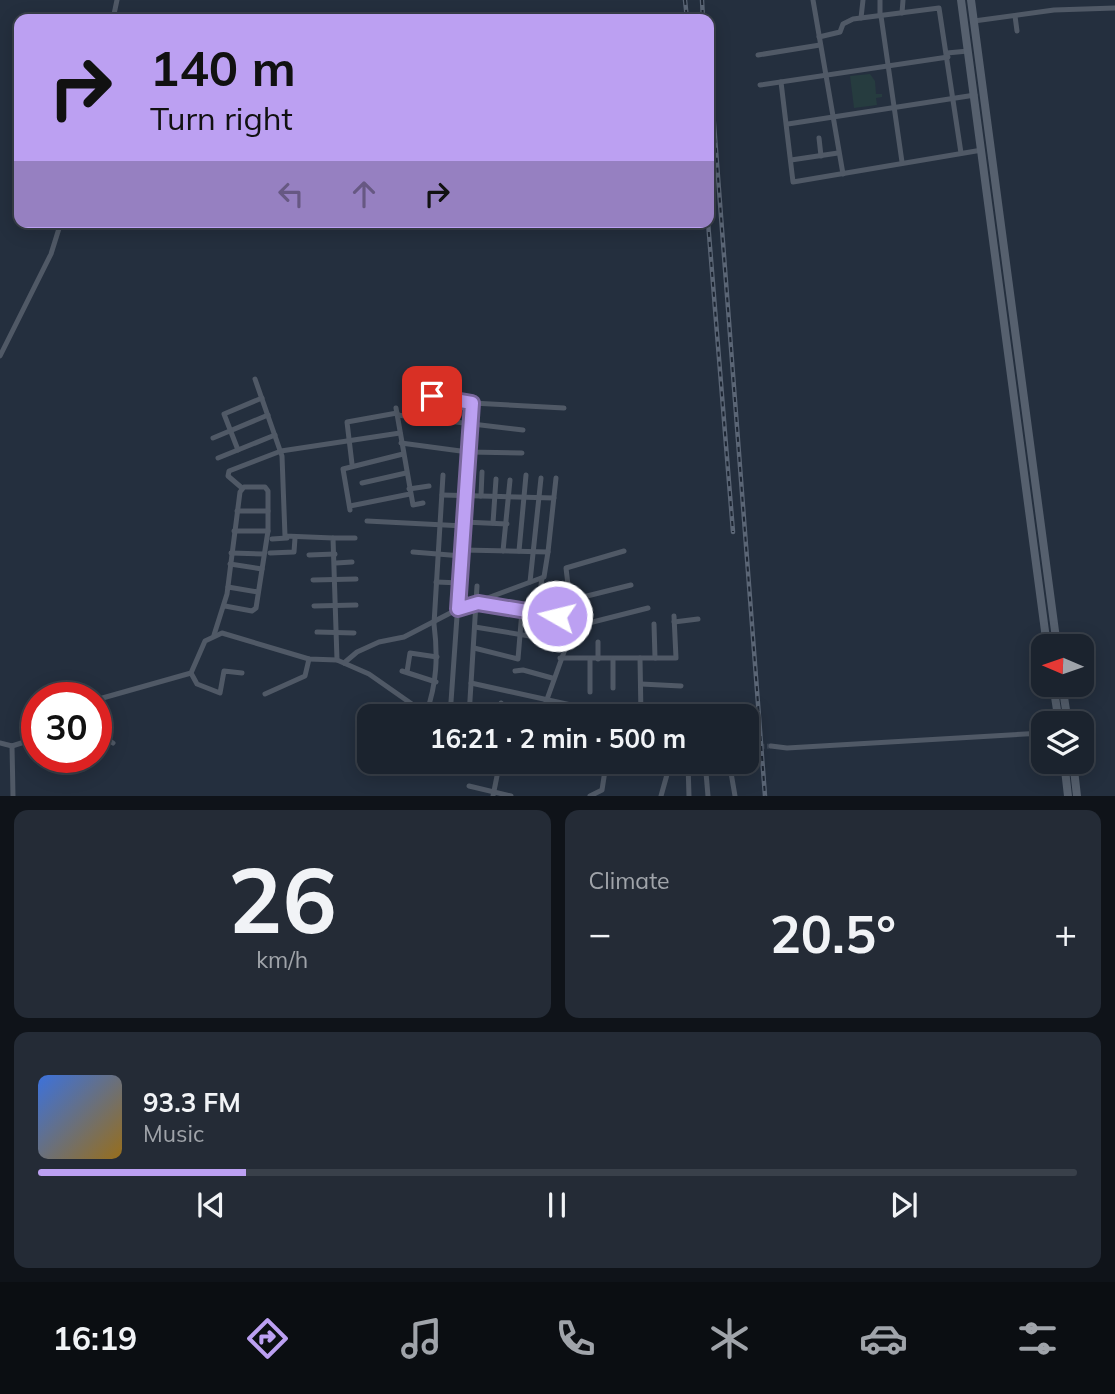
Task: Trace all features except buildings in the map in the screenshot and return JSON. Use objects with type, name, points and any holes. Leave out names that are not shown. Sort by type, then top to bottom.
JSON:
[{"type":"main road","points":[[961,0],[1055,634]]},
{"type":"main road","points":[[971,0],[1046,634]]},
{"type":"main road","points":[[1065,774],[1068,796]]},
{"type":"main road","points":[[1074,774],[1077,796]]},
{"type":"street","points":[[813,0],[843,174]]},
{"type":"street","points":[[861,18],[863,0]]},
{"type":"street","points":[[880,0],[902,162]]},
{"type":"street","points":[[902,13],[903,0]]},
{"type":"street","points":[[819,37],[836,33],[847,21],[939,8],[961,153]]},
{"type":"street","points":[[974,20],[1054,10],[1115,8]]},
{"type":"street","points":[[1015,16],[1017,31]]},
{"type":"street","points":[[758,55],[820,45]]},
{"type":"street","points":[[760,85],[890,67],[968,51]]},
{"type":"street","points":[[781,82],[793,182],[982,150]]},
{"type":"street","points":[[788,124],[975,95]]},
{"type":"street","points":[[819,138],[821,156]]},
{"type":"street","points":[[792,160],[838,153]]},
{"type":"street","points":[[0,356],[51,254],[59,228]]},
{"type":"street","points":[[256,379],[281,451],[287,538]]},
{"type":"street","points":[[411,393],[472,403],[564,408]]},
{"type":"street","points":[[238,450],[225,412],[262,398]]},
{"type":"street","points":[[451,704],[472,403]]},
{"type":"street","points":[[397,412],[413,505],[423,503]]},
{"type":"street","points":[[352,464],[346,423],[349,421],[397,412],[470,426],[523,430]]},
{"type":"street","points":[[213,438],[268,415]]},
{"type":"street","points":[[225,606],[253,611],[267,553],[268,531],[265,487],[242,488],[228,476],[229,471],[281,451],[400,433]]},
{"type":"street","points":[[218,458],[275,435]]},
{"type":"street","points":[[401,443],[468,453],[522,453]]},
{"type":"street","points":[[403,454],[352,464],[342,471],[350,508],[429,486]]},
{"type":"street","points":[[481,496],[482,471]]},
{"type":"street","points":[[362,482],[406,473]]},
{"type":"street","points":[[430,704],[436,682],[434,624],[443,475]]},
{"type":"street","points":[[519,551],[526,475]]},
{"type":"street","points":[[530,582],[541,478]]},
{"type":"street","points":[[537,613],[548,552],[556,478]]},
{"type":"street","points":[[493,523],[496,479]]},
{"type":"street","points":[[503,551],[510,480]]},
{"type":"street","points":[[112,698],[191,673],[196,667],[199,651],[214,635],[225,606],[242,488]]},
{"type":"street","points":[[442,495],[554,498]]},
{"type":"street","points":[[237,511],[268,510]]},
{"type":"street","points":[[367,521],[440,525],[507,524]]},
{"type":"street","points":[[234,531],[268,531]]},
{"type":"street","points":[[272,538],[355,538]]},
{"type":"street","points":[[231,553],[294,552],[295,538]]},
{"type":"street","points":[[333,538],[336,563],[337,660]]},
{"type":"street","points":[[544,704],[573,627],[566,568],[624,551]]},
{"type":"street","points":[[413,552],[548,552]]},
{"type":"street","points":[[309,555],[335,554]]},
{"type":"street","points":[[336,563],[352,562]]},
{"type":"street","points":[[230,564],[262,569]]},
{"type":"street","points":[[344,663],[357,652],[379,642],[404,637],[434,624],[458,609],[542,578]]},
{"type":"street","points":[[313,580],[356,579]]},
{"type":"street","points":[[436,582],[461,583]]},
{"type":"street","points":[[570,600],[631,585]]},
{"type":"street","points":[[470,704],[477,586]]},
{"type":"street","points":[[228,587],[258,592]]},
{"type":"street","points":[[477,603],[557,616]]},
{"type":"street","points":[[314,606],[356,605]]},
{"type":"street","points":[[573,627],[648,608]]},
{"type":"street","points":[[474,648],[518,659],[522,611]]},
{"type":"street","points":[[560,658],[676,658],[674,619],[698,620]]},
{"type":"street","points":[[654,624],[654,658]]},
{"type":"street","points":[[475,627],[566,642]]},
{"type":"street","points":[[317,632],[354,633]]},
{"type":"street","points":[[214,635],[222,633],[250,639],[309,659],[337,660],[369,674],[411,704]]},
{"type":"street","points":[[598,642],[598,659]]},
{"type":"street","points":[[436,682],[405,671],[410,653],[437,657]]},
{"type":"street","points":[[640,658],[641,704]]},
{"type":"street","points":[[265,694],[305,676],[309,659]]},
{"type":"street","points":[[590,659],[590,692]]},
{"type":"street","points":[[613,659],[613,688]]},
{"type":"street","points":[[515,671],[523,670],[552,678]]},
{"type":"street","points":[[191,673],[197,684],[219,693],[224,671],[242,673]]},
{"type":"street","points":[[471,682],[562,704]]},
{"type":"street","points":[[641,684],[681,686]]},
{"type":"street","points":[[771,746],[787,748],[1031,734]]},
{"type":"street","points":[[0,743],[12,746],[21,743]]},
{"type":"street","points":[[12,746],[13,796]]},
{"type":"street","points":[[494,794],[498,774]]},
{"type":"street","points":[[590,796],[602,790],[605,774]]},
{"type":"street","points":[[661,796],[667,774]]},
{"type":"street","points":[[688,774],[689,796]]},
{"type":"street","points":[[705,774],[708,796]]},
{"type":"street","points":[[731,774],[735,796]]},
{"type":"street","points":[[470,786],[511,796]]},
{"type":"green space","points":[[870,74],[875,81],[876,94],[882,94],[882,97],[876,98],[877,105],[854,108],[850,76]]},
{"type":"tunnel","points":[[759,747],[771,746]]},
{"type":"railway","points":[[685,0],[686,14]]},
{"type":"railway","points":[[702,0],[703,14]]},
{"type":"railway","points":[[714,124],[765,796]]},
{"type":"railway","points":[[708,228],[733,532]]},
{"type":"route","points":[[432,396],[472,403],[458,609],[478,603],[557,616]]}]
